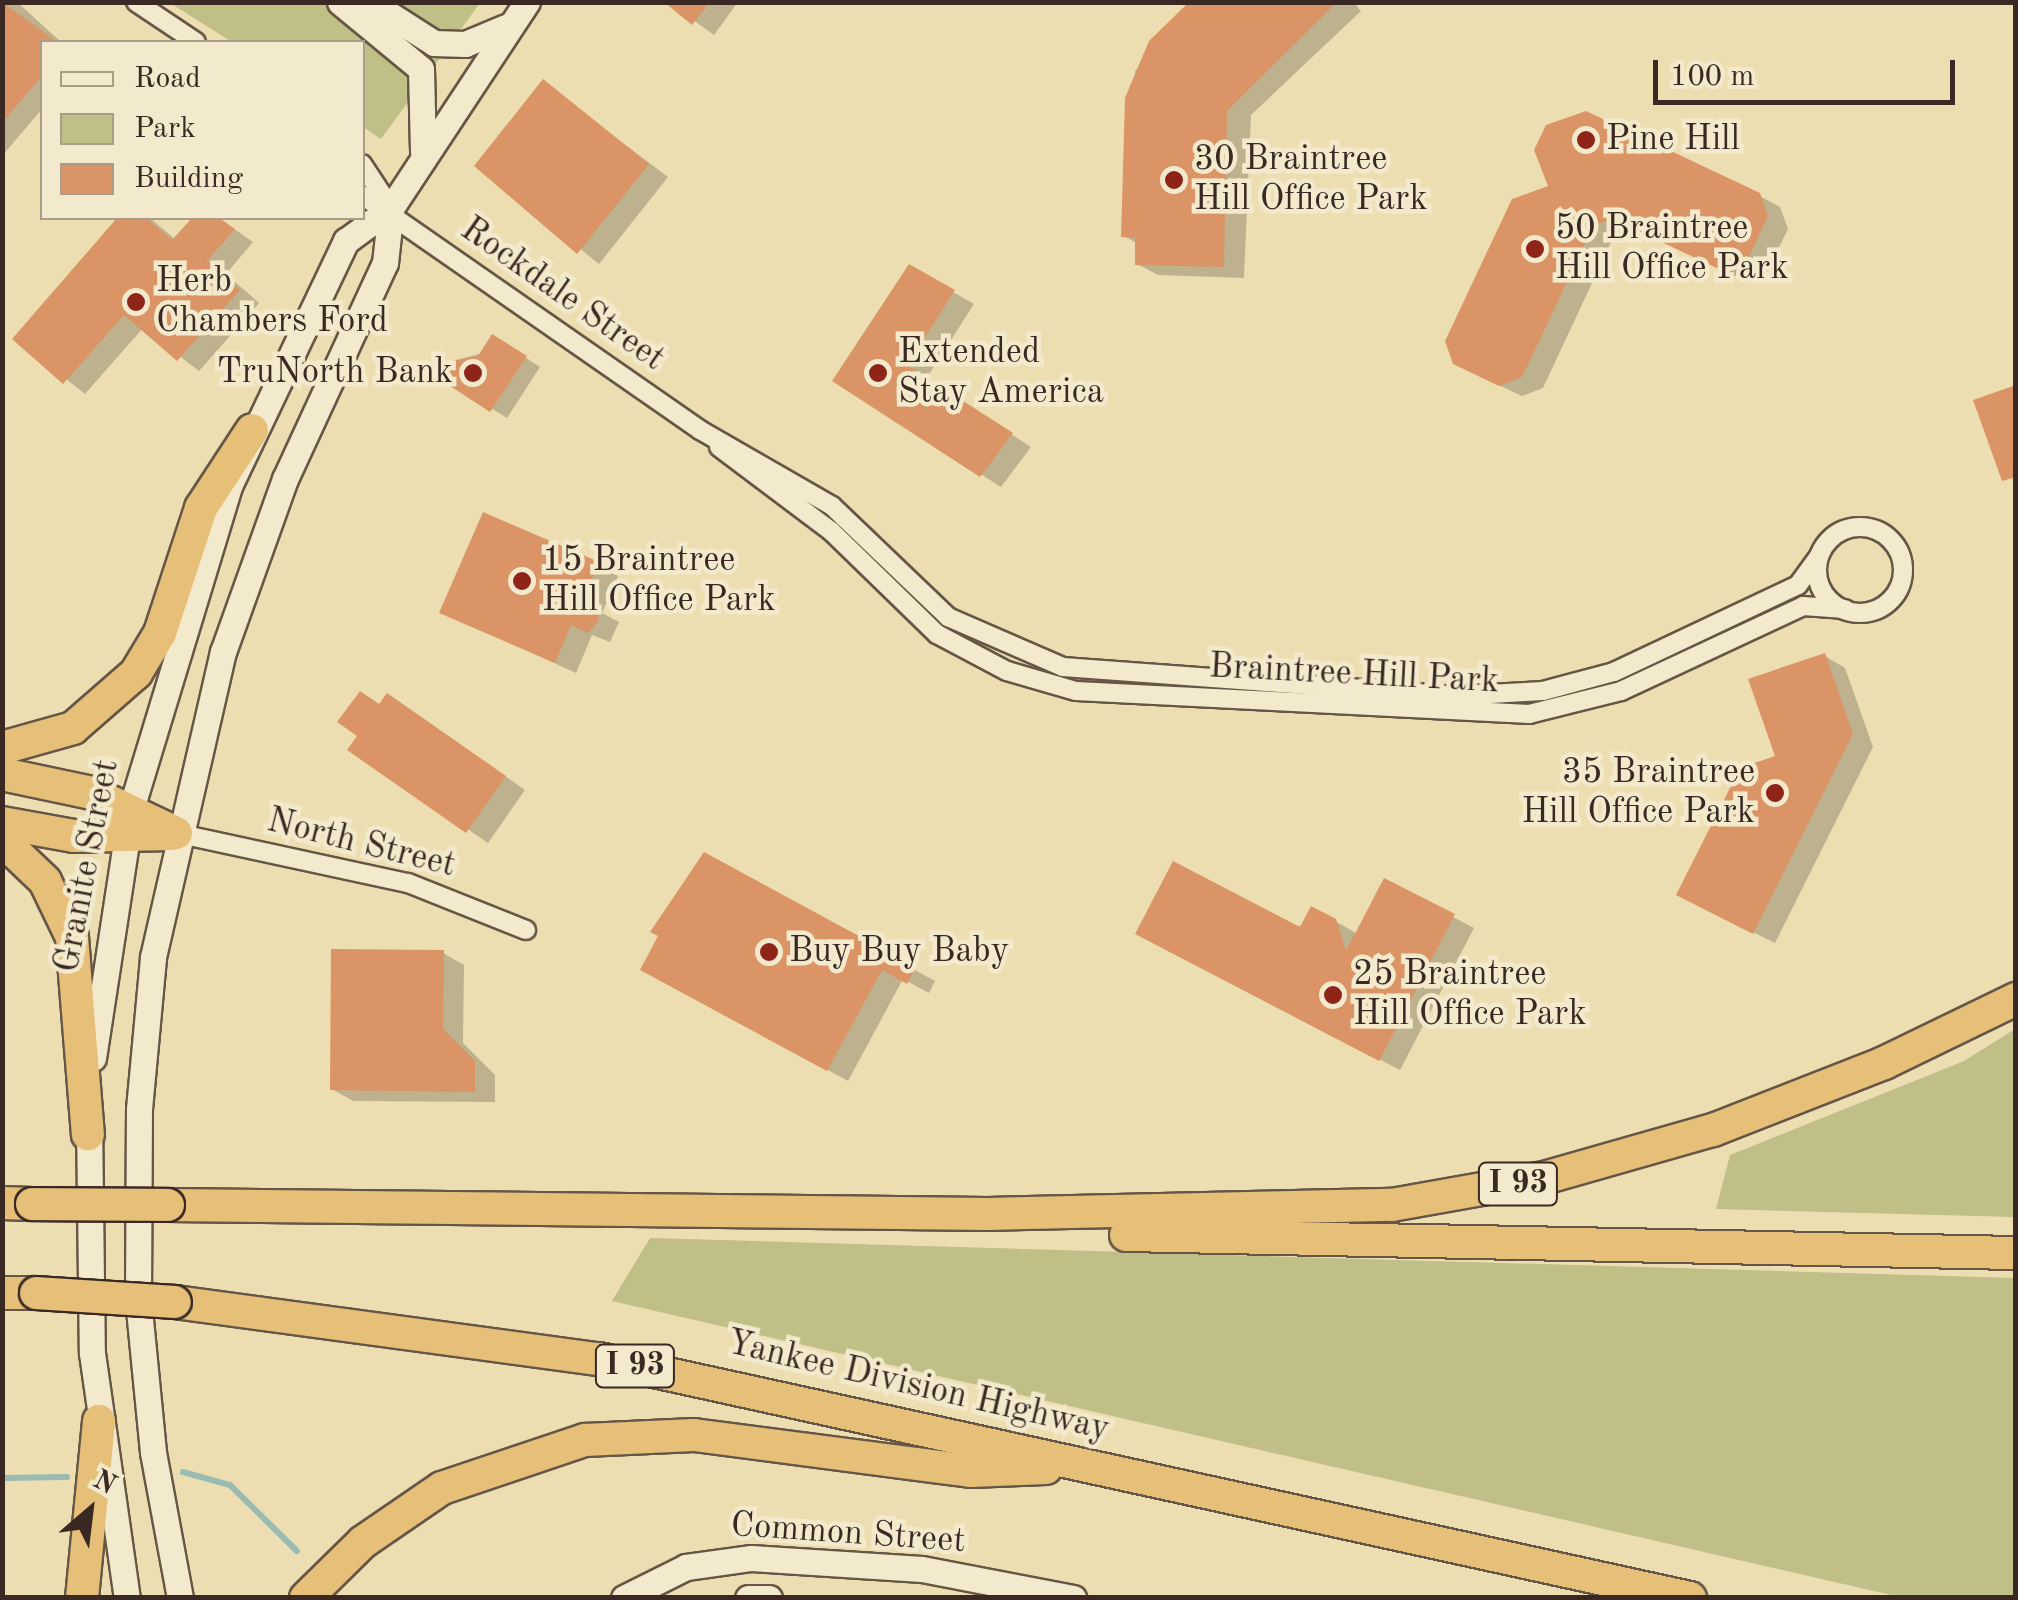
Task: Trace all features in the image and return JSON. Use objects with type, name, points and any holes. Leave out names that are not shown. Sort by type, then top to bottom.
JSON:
[{"type":"highway","points":[[2,748],[73,728],[136,673],[160,633],[201,508],[252,430]]},
{"type":"highway","points":[[2,774],[128,822],[176,834]]},
{"type":"highway","points":[[2,823],[128,822]]},
{"type":"highway","points":[[2,840],[45,881],[72,937],[88,1134]]},
{"type":"highway","name":"I 93","points":[[17,1203],[1285,1214],[1507,1186],[1782,1105],[2016,999]]},
{"type":"highway","points":[[988,1214],[1097,1235],[2016,1253]]},
{"type":"highway","name":"Yankee Division Highway","points":[[2,1292],[175,1302],[530,1346],[1690,1598]]},
{"type":"highway","points":[[82,1598],[99,1421]]},
{"type":"highway","points":[[306,1598],[363,1542],[442,1488],[585,1440],[694,1435],[971,1471],[1089,1466]]},
{"type":"main road","points":[[340,2],[421,69],[428,109],[420,163]]},
{"type":"main road","points":[[370,2],[444,44],[488,38],[522,10]]},
{"type":"main road","name":"Granite Street","points":[[127,1598],[99,1421],[88,1134],[128,822],[186,608],[252,430],[346,241],[391,208],[522,10]]},
{"type":"main road","name":"Granite Street","points":[[180,1598],[144,1380],[136,1185],[149,986],[176,834],[245,582],[385,263],[391,208]]},
{"type":"main road","name":"Common Street","points":[[624,1598],[686,1567],[751,1558],[935,1570],[1073,1598]]},
{"type":"main road","name":"Common Street","points":[[748,1598],[769,1598]]},
{"type":"street","points":[[136,2],[193,40]]},
{"type":"street","points":[[365,169],[391,208]]},
{"type":"street","points":[[365,197],[391,208]]},
{"type":"street","name":"Rockdale Street","points":[[391,208],[700,430],[831,531],[872,576]]},
{"type":"street","name":"Rockdale Street","points":[[700,430],[818,496],[887,562]]},
{"type":"street","name":"Braintree Hill Park","points":[[872,576],[961,650],[1076,691],[1474,718],[1583,703],[1803,606],[1845,610],[1890,599],[1902,574],[1898,552],[1884,534],[1855,527],[1820,556],[1798,585],[1628,665],[1492,697],[1080,670],[972,631],[887,562]]},
{"type":"street","points":[[1820,556],[1824,592],[1845,610]]},
{"type":"street","name":"North Street","points":[[176,834],[408,883],[526,930]]},
{"type":"green space","points":[[170,3],[480,3],[381,139],[365,128],[365,40],[229,40]]},
{"type":"green space","points":[[2015,1029],[2015,1217],[1716,1209],[1730,1155],[1964,1061]]},
{"type":"green space","points":[[650,1238],[2015,1278],[2015,1597],[1900,1597],[612,1301]]},
{"type":"building","points":[[2,2],[54,40],[40,40],[40,78],[2,123]]},
{"type":"building","points":[[664,2],[710,2],[692,25]]},
{"type":"building","name":"30 Braintree Hill Office Park","points":[[1189,2],[1337,2],[1227,111],[1224,267],[1135,265],[1135,238],[1121,237],[1125,98],[1149,41]]},
{"type":"building","points":[[543,79],[649,164],[577,254],[474,166]]},
{"type":"building","name":"50 Braintree Hill Office Park","points":[[1586,111],[1760,193],[1768,216],[1746,263],[1723,271],[1613,219],[1594,225],[1522,377],[1499,386],[1453,364],[1445,341],[1512,199],[1548,186],[1534,150],[1546,125]]},
{"type":"building","name":"Herb Chambers Ford","points":[[115,220],[148,220],[172,240],[190,220],[222,220],[235,229],[207,261],[240,290],[177,361],[124,315],[63,384],[12,339]]},
{"type":"building","name":"Extended Stay America","points":[[909,264],[955,290],[907,365],[1013,433],[980,477],[832,381]]},
{"type":"building","name":"TruNorth Bank","points":[[492,334],[527,356],[490,412],[421,367],[478,356]]},
{"type":"building","points":[[2016,385],[2016,477],[2002,481],[1973,400]]},
{"type":"building","name":"15 Braintree Hill Office Park","points":[[483,512],[599,562],[582,601],[600,609],[598,622],[588,633],[571,625],[555,663],[439,613]]},
{"type":"building","name":"35 Braintree Hill Office Park","points":[[1825,653],[1853,734],[1753,934],[1676,895],[1740,768],[1775,756],[1748,679]]},
{"type":"building","points":[[360,691],[379,704],[387,693],[506,776],[466,833],[347,750],[357,736],[337,722]]},
{"type":"building","name":"Buy Buy Baby","points":[[704,852],[916,967],[907,984],[882,970],[827,1071],[640,970],[658,936],[650,932]]},
{"type":"building","name":"25 Braintree Hill Office Park","points":[[1173,861],[1300,927],[1311,906],[1336,919],[1346,951],[1384,878],[1455,914],[1379,1061],[1135,934]]},
{"type":"building","points":[[331,949],[444,950],[443,1029],[475,1061],[475,1092],[330,1090]]},
{"type":"waterway","points":[[183,1472],[230,1485],[297,1551]]},
{"type":"waterway","points":[[2,1478],[67,1477]]},
{"type":"place","name":"Pine Hill","points":[[1586,140]]},
{"type":"place","name":"30 Braintree Hill Office Park","points":[[1174,180]]},
{"type":"place","name":"50 Braintree Hill Office Park","points":[[1535,249]]},
{"type":"place","name":"Herb Chambers Ford","points":[[136,302]]},
{"type":"place","name":"TruNorth Bank","points":[[473,373]]},
{"type":"place","name":"Extended Stay America","points":[[878,373]]},
{"type":"place","name":"15 Braintree Hill Office Park","points":[[522,581]]},
{"type":"place","name":"35 Braintree Hill Office Park","points":[[1775,793]]},
{"type":"place","name":"Buy Buy Baby","points":[[769,952]]},
{"type":"place","name":"25 Braintree Hill Office Park","points":[[1333,995]]}]
